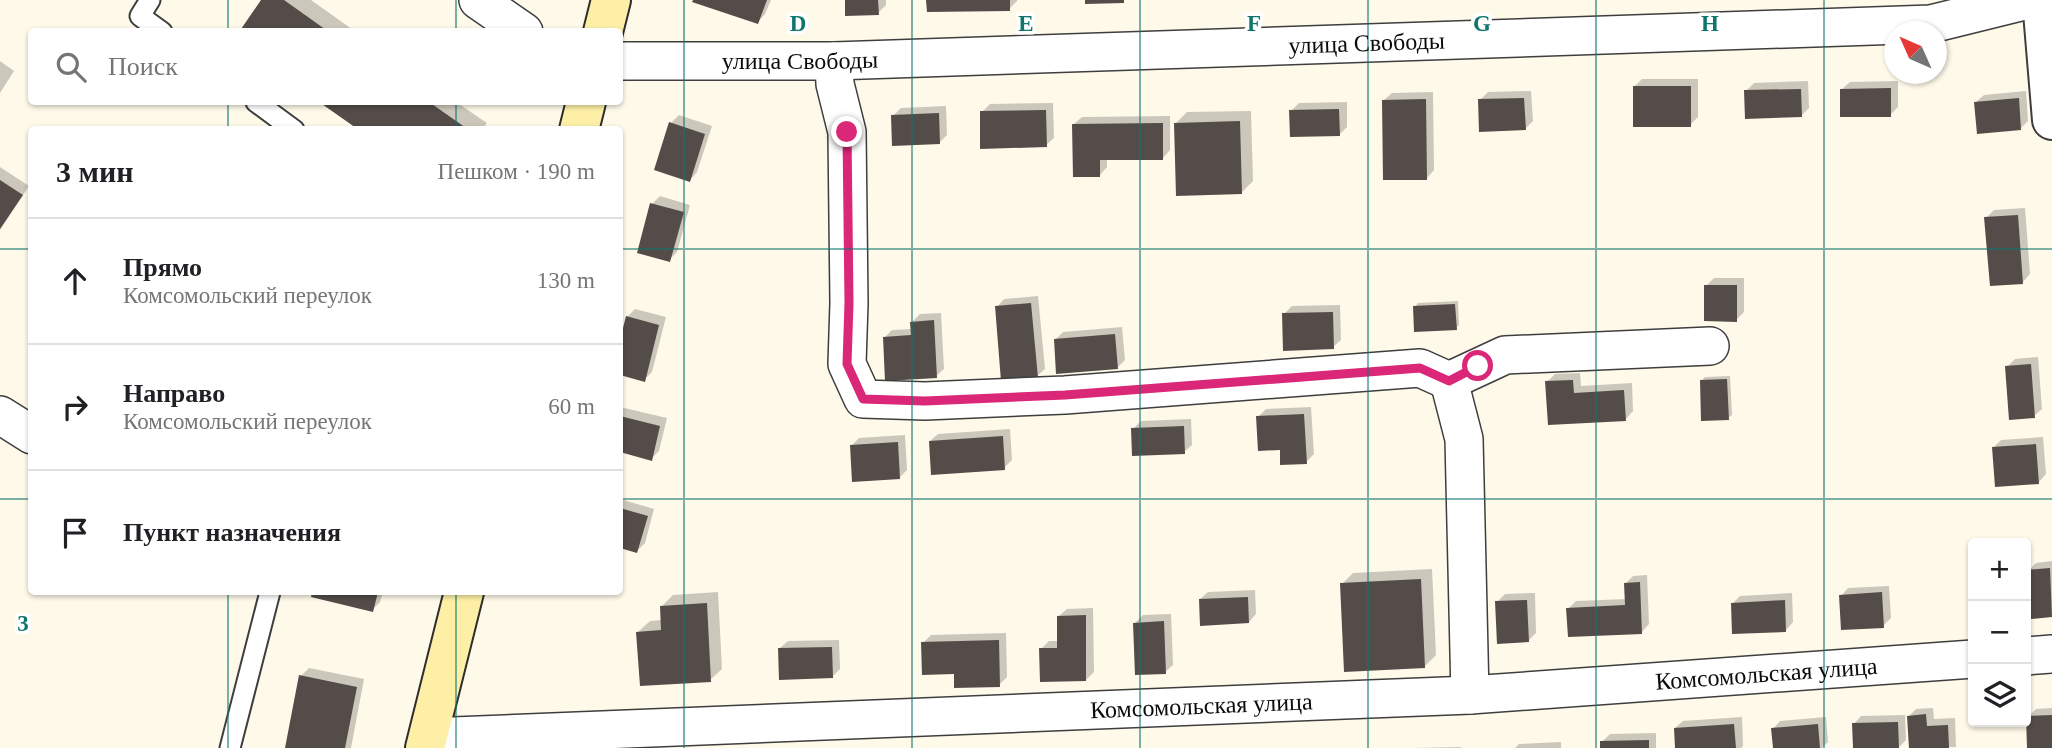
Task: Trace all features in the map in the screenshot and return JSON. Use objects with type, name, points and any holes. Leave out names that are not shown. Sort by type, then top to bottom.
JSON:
[{"type":"main road","points":[[604,28],[611,0]]},
{"type":"main road","points":[[580,126],[585,105]]},
{"type":"main road","points":[[426,742],[463,595]]},
{"type":"street","points":[[478,0],[518,28]]},
{"type":"street","name":"улица Свободы","points":[[623,61],[834,61],[1931,24],[2028,0]]},
{"type":"street","points":[[2042,0],[2052,120]]},
{"type":"street","points":[[834,61],[835,85],[847,132],[847,364],[863,399],[925,401],[1065,395],[1420,368],[1449,381],[1505,355],[1710,346]]},
{"type":"street","points":[[1449,381],[1464,439],[1470,695]]},
{"type":"street","points":[[0,415],[28,432]]},
{"type":"street","points":[[2031,656],[2052,654]]},
{"type":"street","name":"Комсомольская улица","points":[[426,742],[1470,695],[1968,659]]},
{"type":"lane","points":[[150,0],[140,16],[156,28]]},
{"type":"lane","points":[[260,105],[289,126]]},
{"type":"lane","points":[[230,748],[269,595]]},
{"type":"building","points":[[261,0],[284,0],[323,28],[242,28]]},
{"type":"building","points":[[767,0],[758,24],[692,2]]},
{"type":"building","points":[[845,0],[878,0],[879,15],[845,16]]},
{"type":"building","points":[[926,0],[1010,0],[1010,11],[927,12]]},
{"type":"building","points":[[1085,0],[1124,0],[1124,3],[1085,4]]},
{"type":"building","points":[[1633,86],[1691,86],[1691,127],[1633,127]]},
{"type":"building","points":[[1891,88],[1891,117],[1840,117],[1840,89]]},
{"type":"building","points":[[1801,89],[1802,117],[1745,119],[1744,90]]},
{"type":"building","points":[[1524,98],[1526,130],[1479,132],[1478,99]]},
{"type":"building","points":[[2019,98],[2021,130],[1977,134],[1974,102]]},
{"type":"building","points":[[1426,99],[1427,180],[1383,180],[1382,100]]},
{"type":"building","points":[[323,105],[433,105],[463,126],[353,126]]},
{"type":"building","points":[[1339,109],[1340,136],[1290,137],[1289,110]]},
{"type":"building","points":[[1046,110],[1047,147],[980,149],[980,111]]},
{"type":"building","points":[[939,113],[940,144],[892,146],[891,115]]},
{"type":"building","points":[[1240,121],[1242,194],[1176,196],[1174,123]]},
{"type":"building","points":[[669,122],[705,134],[690,182],[654,170]]},
{"type":"building","points":[[1163,123],[1163,160],[1100,160],[1100,177],[1073,177],[1072,124]]},
{"type":"building","points":[[0,180],[23,195],[0,229]]},
{"type":"building","points":[[650,203],[684,212],[670,262],[637,253]]},
{"type":"building","points":[[2018,215],[2023,284],[1990,286],[1984,217]]},
{"type":"building","points":[[1704,285],[1737,285],[1737,322],[1704,321]]},
{"type":"building","points":[[1031,303],[1038,378],[1001,381],[995,306]]},
{"type":"building","points":[[1455,304],[1457,330],[1414,332],[1413,306]]},
{"type":"building","points":[[1333,312],[1334,349],[1283,351],[1282,313]]},
{"type":"building","points":[[626,316],[659,325],[645,382],[623,376],[623,328]]},
{"type":"building","points":[[934,320],[937,378],[885,381],[883,337],[911,335],[910,322]]},
{"type":"building","points":[[1115,334],[1118,369],[1056,374],[1054,339]]},
{"type":"building","points":[[2031,364],[2035,418],[2009,420],[2005,366]]},
{"type":"building","points":[[1727,379],[1729,420],[1701,421],[1700,380]]},
{"type":"building","points":[[1573,380],[1574,393],[1624,390],[1626,421],[1548,425],[1545,381]]},
{"type":"building","points":[[1304,414],[1307,464],[1280,465],[1280,450],[1258,451],[1256,416]]},
{"type":"building","points":[[623,417],[660,426],[652,461],[623,453]]},
{"type":"building","points":[[1184,426],[1185,454],[1132,456],[1131,428]]},
{"type":"building","points":[[1003,436],[1005,470],[931,475],[929,441]]},
{"type":"building","points":[[898,442],[900,479],[852,482],[850,445]]},
{"type":"building","points":[[2036,444],[2039,484],[1995,487],[1992,447]]},
{"type":"building","points":[[623,509],[648,516],[637,553],[623,549]]},
{"type":"building","points":[[2050,568],[2052,617],[2031,619],[2031,570]]},
{"type":"building","points":[[1421,579],[1425,668],[1344,672],[1340,583]]},
{"type":"building","points":[[1640,582],[1642,634],[1568,637],[1566,608],[1625,605],[1624,583]]},
{"type":"building","points":[[1882,592],[1884,628],[1841,630],[1839,595]]},
{"type":"building","points":[[311,595],[377,595],[373,612]]},
{"type":"building","points":[[1248,597],[1249,623],[1200,626],[1199,599]]},
{"type":"building","points":[[1527,600],[1529,642],[1497,644],[1495,601]]},
{"type":"building","points":[[1785,600],[1786,632],[1732,634],[1731,603]]},
{"type":"building","points":[[707,603],[711,682],[640,686],[636,632],[661,630],[660,606]]},
{"type":"building","points":[[1086,615],[1086,681],[1040,682],[1039,648],[1057,648],[1057,616]]},
{"type":"building","points":[[1164,621],[1166,674],[1135,675],[1133,623]]},
{"type":"building","points":[[999,640],[1000,687],[954,688],[954,674],[922,675],[921,642]]},
{"type":"building","points":[[832,647],[833,678],[779,680],[778,648]]},
{"type":"building","points":[[299,675],[357,687],[345,748],[285,748]]},
{"type":"building","points":[[1926,714],[1927,726],[1948,725],[1949,748],[1909,748],[1907,716]]},
{"type":"building","points":[[2052,715],[2052,748],[2027,748],[2026,727],[2031,727],[2031,716]]},
{"type":"building","points":[[1898,722],[1899,748],[1853,748],[1852,723]]},
{"type":"building","points":[[1734,724],[1736,748],[1675,748],[1674,728]]},
{"type":"building","points":[[1818,724],[1820,748],[1773,748],[1771,728]]},
{"type":"building","points":[[1649,740],[1649,748],[1600,748],[1600,741]]},
{"type":"route","points":[[847,132],[847,364],[863,399],[925,401],[1065,395],[1420,368],[1449,381],[1478,366]]}]
